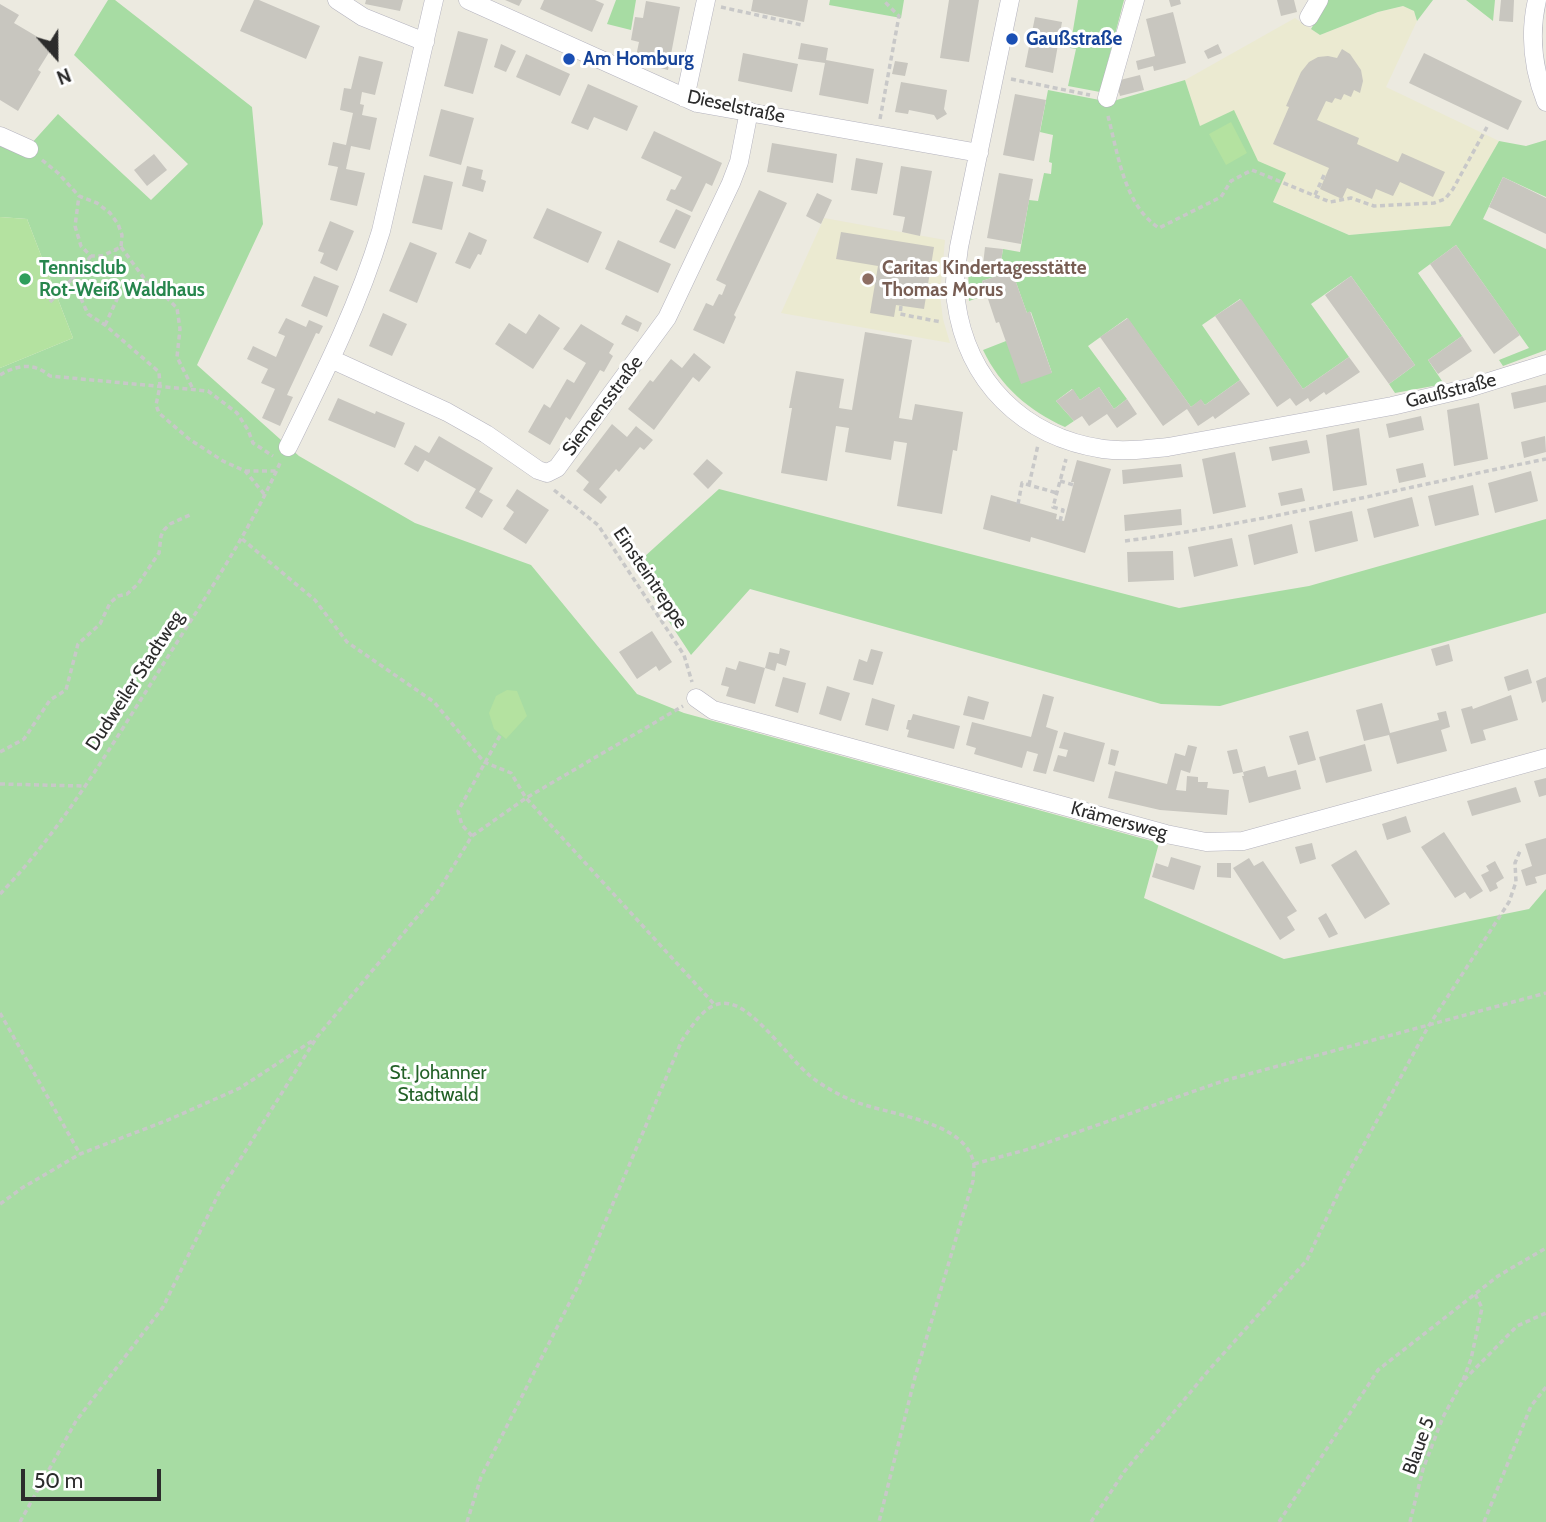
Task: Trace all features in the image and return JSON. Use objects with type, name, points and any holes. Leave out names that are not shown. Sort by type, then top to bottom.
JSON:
[{"type":"street","points":[[337,0],[363,17],[425,42]]},
{"type":"street","points":[[284,454],[361,291],[381,231],[434,0]]},
{"type":"street","name":"Dieselstraße","points":[[468,0],[697,103],[979,153]]},
{"type":"street","name":"Gaußstraße","points":[[1010,0],[959,247],[955,279],[956,300],[961,326],[987,385],[1013,410],[1042,430],[1070,441],[1105,449],[1131,451],[1185,445],[1392,407],[1479,385],[1546,363]]},
{"type":"street","points":[[1107,98],[1135,0]]},
{"type":"street","points":[[1309,18],[1319,0]]},
{"type":"street","points":[[1537,0],[1533,33],[1537,74],[1546,102]]},
{"type":"street","points":[[685,98],[706,2]]},
{"type":"street","name":"Siemensstraße","points":[[331,359],[447,412],[486,434],[538,470],[547,473],[556,468],[667,318],[731,183],[739,162],[749,111]]},
{"type":"street","points":[[0,136],[29,149]]},
{"type":"street","name":"Krämersweg","points":[[696,698],[713,710],[1099,817],[1206,842],[1243,841],[1546,758]]},
{"type":"path","points":[[882,103],[899,16],[883,0]]},
{"type":"path","points":[[706,2],[802,24]]},
{"type":"path","points":[[996,76],[1107,98],[1106,108],[1123,172],[1134,201],[1146,219],[1159,228],[1221,197],[1231,181],[1252,170],[1330,202],[1351,198],[1374,206],[1434,203],[1445,198],[1453,189],[1487,127]]},
{"type":"path","points":[[29,149],[58,173],[79,196],[97,203],[110,213],[122,235],[121,247],[149,285],[177,308],[180,329],[177,358],[193,388]]},
{"type":"path","points":[[1315,195],[1324,176]]},
{"type":"path","points":[[79,196],[75,226],[81,246],[91,256],[102,256],[121,247]]},
{"type":"path","points":[[105,325],[119,295],[114,251]]},
{"type":"path","points":[[50,302],[91,256]]},
{"type":"path","points":[[72,279],[88,313],[159,372],[160,386],[156,405],[159,412],[189,439],[244,471],[265,495]]},
{"type":"path","points":[[901,306],[900,314],[946,323]]},
{"type":"path","points":[[0,375],[23,366],[39,367],[50,376],[208,391],[244,422],[253,443],[284,454]]},
{"type":"path","points":[[1029,485],[1042,430]]},
{"type":"path","points":[[1060,521],[1063,510],[1053,507],[1070,441]]},
{"type":"path","points":[[1125,541],[1265,519],[1546,459]]},
{"type":"path","name":"Dudweiler Stadtweg","points":[[0,894],[27,867],[83,786],[242,538],[277,471],[244,471]]},
{"type":"path","points":[[1060,481],[1074,485]]},
{"type":"path","points":[[1018,504],[1022,483],[1057,493]]},
{"type":"path","name":"Einsteintreppe","points":[[555,491],[598,525],[684,655],[696,698]]},
{"type":"path","points":[[0,752],[24,739],[50,700],[66,690],[78,643],[100,624],[110,603],[138,584],[159,553],[164,530],[170,524],[191,514]]},
{"type":"path","points":[[242,538],[315,600],[347,642],[434,702],[484,762],[511,773],[526,798],[714,1004]]},
{"type":"path","points":[[20,1522],[76,1422],[163,1307],[219,1194],[317,1037],[437,894],[472,836],[526,798],[696,698]]},
{"type":"path","points":[[472,836],[462,825],[458,811],[501,734]]},
{"type":"path","points":[[0,784],[83,786]]},
{"type":"path","points":[[1091,1522],[1124,1472],[1208,1371],[1307,1260],[1344,1181],[1428,1027],[1509,902],[1516,882],[1515,863],[1520,851]]},
{"type":"path","points":[[974,1164],[1029,1149],[1223,1081],[1546,993]]},
{"type":"path","points":[[467,1522],[481,1477],[579,1284],[682,1040],[702,1014],[714,1004],[729,1003],[741,1007],[811,1076],[851,1101],[928,1123],[954,1135],[968,1150],[974,1164],[973,1181],[915,1377],[879,1522]]},
{"type":"path","points":[[0,1013],[80,1154]]},
{"type":"path","points":[[0,1204],[80,1154],[168,1120],[240,1088],[317,1037]]},
{"type":"path","points":[[1279,1522],[1378,1370],[1498,1276],[1546,1248]]},
{"type":"path","name":"Blaue 5","points":[[1410,1522],[1423,1469],[1471,1359],[1482,1308],[1475,1293]]},
{"type":"path","name":"Blaue 5","points":[[1462,1382],[1517,1326],[1546,1313]]},
{"type":"path","points":[[1484,1522],[1531,1406],[1546,1387]]},
{"type":"shaded area","points":[[1403,6],[1414,11],[1417,21],[1386,87],[1499,141],[1450,226],[1349,235],[1242,188],[1200,126],[1185,80],[1295,18],[1320,35],[1378,12]]},
{"type":"shaded area","name":"Caritas Kindertagesstätte Thomas Morus","points":[[824,218],[945,240],[940,295],[950,343],[781,313]]},
{"type":"green space","name":"St. Johanner Stadtwald","points":[[108,0],[115,0],[252,107],[263,224],[197,365],[299,456],[415,523],[531,565],[637,694],[684,713],[1159,843],[1144,898],[1284,959],[1529,909],[1546,889],[1546,1522],[0,1522],[0,368],[73,338],[27,219],[0,217],[0,146],[21,155],[58,114],[151,200],[188,164],[74,55]]},
{"type":"green space","points":[[616,0],[636,0],[631,30],[607,24]]},
{"type":"green space","points":[[830,0],[904,0],[901,18],[829,5]]},
{"type":"green space","points":[[1078,0],[1124,0],[1100,92],[1068,86],[1076,49],[1070,48]]},
{"type":"green space","points":[[1328,0],[1433,0],[1417,21],[1414,11],[1403,6],[1378,12],[1320,35],[1311,29]]},
{"type":"green space","points":[[1466,0],[1495,0],[1493,21]]},
{"type":"green space","points":[[1185,80],[1200,126],[1234,110],[1258,161],[1286,173],[1273,202],[1349,235],[1450,226],[1499,141],[1526,146],[1546,140],[1546,197],[1503,177],[1483,219],[1546,249],[1546,350],[1503,366],[1499,360],[1529,348],[1456,245],[1418,273],[1462,336],[1428,360],[1444,384],[1395,393],[1389,384],[1415,365],[1351,276],[1311,304],[1349,357],[1303,389],[1240,299],[1202,325],[1240,380],[1205,405],[1201,400],[1191,407],[1127,318],[1088,346],[1127,399],[1114,409],[1099,387],[1080,400],[1072,389],[1056,401],[1074,421],[1065,427],[1028,405],[998,375],[983,350],[1006,341],[1052,373],[1031,312],[1027,313],[1012,271],[982,281],[986,295],[969,301],[968,263],[1000,267],[1003,249],[1020,252],[1029,200],[1038,201],[1044,173],[1051,174],[1052,163],[1049,162],[1053,135],[1040,132],[1048,90],[1110,102]]},
{"type":"green space","points":[[1231,122],[1247,153],[1226,165],[1209,134]]},
{"type":"green space","name":"Tennisclub Rot-Weiß Waldhaus","points":[[0,217],[27,219],[73,338],[0,368]]},
{"type":"green space","points":[[719,489],[1179,608],[1309,586],[1546,519],[1546,613],[1220,706],[1161,704],[750,589],[691,655],[633,567]]},
{"type":"green space","points":[[507,690],[517,691],[527,716],[506,739],[494,729],[489,713],[496,696]]},
{"type":"building","points":[[254,0],[320,26],[306,59],[240,31]]},
{"type":"building","points":[[366,0],[403,0],[400,11],[365,4]]},
{"type":"building","points":[[505,0],[522,0],[519,6]]},
{"type":"building","points":[[544,0],[595,0],[604,4],[592,32],[540,9]]},
{"type":"building","points":[[753,0],[808,0],[804,22],[751,11]]},
{"type":"building","points":[[949,0],[979,0],[969,62],[940,58]]},
{"type":"building","points":[[1169,0],[1180,0],[1181,4],[1171,7]]},
{"type":"building","points":[[1277,0],[1294,0],[1297,12],[1281,16]]},
{"type":"building","points":[[1501,0],[1514,0],[1513,22],[1499,21]]},
{"type":"building","points":[[646,1],[680,7],[668,70],[635,61],[639,42],[631,40],[635,17],[643,18]]},
{"type":"building","points":[[0,4],[19,15],[14,23],[53,46],[18,111],[0,100]]},
{"type":"building","points":[[1173,12],[1186,63],[1154,71],[1153,66],[1138,70],[1136,61],[1155,56],[1146,19]]},
{"type":"building","points":[[1035,17],[1062,22],[1053,73],[1025,67]]},
{"type":"building","points":[[458,31],[488,39],[473,94],[444,86]]},
{"type":"building","points":[[801,43],[828,48],[826,60],[874,69],[868,104],[819,95],[825,63],[798,59]]},
{"type":"building","points":[[501,44],[516,51],[506,72],[494,67]]},
{"type":"building","points":[[1218,44],[1222,53],[1208,59],[1204,51]]},
{"type":"building","points":[[1342,49],[1350,54],[1361,70],[1363,81],[1360,93],[1354,90],[1351,97],[1344,94],[1341,100],[1335,98],[1332,103],[1326,101],[1317,120],[1359,138],[1357,144],[1398,162],[1402,153],[1445,172],[1433,197],[1400,182],[1393,196],[1376,189],[1372,199],[1347,188],[1342,199],[1320,189],[1329,168],[1273,144],[1301,72],[1309,62],[1318,57],[1337,58]]},
{"type":"building","points":[[743,53],[798,64],[792,92],[738,81]]},
{"type":"building","points":[[1424,53],[1522,101],[1508,130],[1409,83]]},
{"type":"building","points":[[526,54],[570,74],[560,96],[516,77]]},
{"type":"building","points":[[359,56],[383,62],[375,95],[362,92],[360,104],[364,105],[362,115],[377,118],[370,150],[351,146],[346,169],[365,173],[357,206],[330,200],[338,167],[328,165],[333,142],[346,145],[353,113],[340,110],[344,88],[351,89]]},
{"type":"building","points":[[895,61],[908,63],[905,76],[892,74]]},
{"type":"building","points":[[1140,75],[1144,90],[1120,96],[1116,81]]},
{"type":"building","points":[[901,82],[947,90],[944,109],[947,114],[937,120],[934,115],[909,110],[908,114],[895,112]]},
{"type":"building","points":[[588,84],[638,106],[627,131],[594,117],[588,130],[571,123]]},
{"type":"building","points":[[1015,94],[1046,100],[1034,161],[1003,155]]},
{"type":"building","points":[[441,109],[474,118],[461,165],[429,156]]},
{"type":"building","points":[[654,131],[722,163],[712,186],[706,183],[692,212],[666,200],[671,189],[675,190],[682,177],[641,158]]},
{"type":"building","points":[[772,143],[837,154],[833,183],[767,172]]},
{"type":"building","points":[[154,154],[167,170],[147,186],[134,170]]},
{"type":"building","points":[[856,158],[883,163],[877,194],[851,190]]},
{"type":"building","points":[[467,166],[483,170],[481,179],[486,181],[483,192],[462,186]]},
{"type":"building","points":[[901,166],[932,171],[920,236],[902,232],[905,217],[893,215]]},
{"type":"building","points":[[999,173],[1033,179],[1021,244],[987,238]]},
{"type":"building","points":[[424,175],[453,182],[442,230],[412,223]]},
{"type":"building","points":[[1503,177],[1546,198],[1546,234],[1489,207]]},
{"type":"building","points":[[759,190],[787,203],[734,315],[736,317],[724,344],[693,330],[706,303],[713,306],[719,294],[722,295],[726,285],[716,280]]},
{"type":"building","points":[[817,193],[832,200],[821,224],[806,216]]},
{"type":"building","points":[[547,208],[602,232],[588,263],[533,238]]},
{"type":"building","points":[[676,209],[691,216],[675,249],[659,242]]},
{"type":"building","points":[[330,221],[354,231],[337,271],[320,263],[324,253],[318,251]]},
{"type":"building","points":[[469,232],[487,240],[481,255],[478,254],[470,269],[455,263]]},
{"type":"building","points":[[841,232],[934,247],[924,309],[896,305],[894,317],[870,313],[878,266],[836,259]]},
{"type":"building","points":[[618,240],[671,264],[658,293],[605,269]]},
{"type":"building","points":[[410,242],[437,253],[417,303],[389,291]]},
{"type":"building","points":[[1456,245],[1520,335],[1494,354],[1430,264]]},
{"type":"building","points":[[985,247],[1003,249],[1000,267],[983,265]]},
{"type":"building","points":[[1012,271],[1027,313],[1030,311],[1052,373],[1021,384],[982,281]]},
{"type":"building","points":[[314,276],[339,286],[327,317],[301,306]]},
{"type":"building","points":[[1351,276],[1415,365],[1389,384],[1325,295]]},
{"type":"building","points":[[1241,299],[1303,389],[1349,357],[1360,372],[1326,395],[1324,392],[1310,402],[1308,398],[1296,406],[1290,398],[1277,407],[1215,316]]},
{"type":"building","points":[[383,313],[407,324],[392,356],[369,346]]},
{"type":"building","points":[[539,314],[560,328],[533,369],[495,344],[509,323],[526,334]]},
{"type":"building","points":[[626,315],[642,323],[638,332],[621,324]]},
{"type":"building","points":[[286,318],[306,327],[309,320],[323,326],[319,334],[316,333],[287,395],[293,397],[280,426],[262,418],[275,389],[261,383],[268,369],[247,359],[253,346],[276,357],[285,336],[278,333]]},
{"type":"building","points":[[1128,318],[1191,407],[1201,399],[1205,405],[1240,380],[1250,394],[1215,419],[1213,416],[1198,426],[1187,409],[1163,426],[1100,337]]},
{"type":"building","points":[[581,324],[614,344],[609,353],[613,356],[604,372],[600,370],[570,420],[566,417],[550,445],[528,432],[544,404],[550,408],[567,379],[574,383],[586,363],[563,349]]},
{"type":"building","points":[[865,332],[912,340],[899,418],[912,420],[915,404],[963,412],[957,451],[953,450],[942,514],[897,506],[907,443],[894,441],[891,460],[845,452],[849,428],[836,426],[827,481],[781,473],[796,371],[844,379],[839,408],[852,410]]},
{"type":"building","points":[[1462,336],[1472,351],[1438,374],[1428,360]]},
{"type":"building","points":[[694,353],[711,367],[699,382],[693,377],[654,430],[628,409],[650,380],[653,382],[671,359],[682,368]]},
{"type":"building","points":[[1546,385],[1546,402],[1514,409],[1511,393]]},
{"type":"building","points":[[1099,387],[1114,409],[1127,399],[1137,414],[1117,428],[1107,414],[1089,426],[1082,416],[1074,421],[1056,401],[1073,389],[1080,400]]},
{"type":"building","points":[[338,398],[405,423],[395,448],[328,420]]},
{"type":"building","points":[[1479,403],[1488,459],[1454,466],[1447,410]]},
{"type":"building","points":[[1421,416],[1424,430],[1389,438],[1386,424]]},
{"type":"building","points":[[612,424],[627,437],[636,426],[653,440],[644,450],[640,447],[619,472],[616,469],[599,489],[607,497],[601,504],[583,490],[589,482],[576,471]]},
{"type":"building","points":[[1359,428],[1367,485],[1333,491],[1326,435]]},
{"type":"building","points":[[439,436],[493,468],[479,492],[493,500],[482,518],[465,508],[476,489],[425,460],[418,472],[404,464],[415,445],[429,453]]},
{"type":"building","points":[[1545,436],[1546,452],[1524,458],[1521,442]]},
{"type":"building","points":[[1307,440],[1310,453],[1272,461],[1269,447]]},
{"type":"building","points":[[1235,452],[1246,507],[1213,514],[1202,459]]},
{"type":"building","points":[[707,459],[723,473],[708,489],[693,474]]},
{"type":"building","points":[[1077,460],[1111,469],[1085,553],[1031,537],[1030,542],[983,529],[991,495],[1057,514],[1056,519],[1064,521]]},
{"type":"building","points":[[1423,463],[1426,477],[1399,483],[1396,469]]},
{"type":"building","points":[[1181,464],[1183,477],[1123,484],[1122,470]]},
{"type":"building","points":[[1531,471],[1538,501],[1495,513],[1488,483]]},
{"type":"building","points":[[1473,485],[1479,515],[1435,526],[1428,496]]},
{"type":"building","points":[[1302,488],[1305,501],[1281,506],[1278,493]]},
{"type":"building","points":[[517,489],[549,510],[526,544],[503,529],[514,512],[506,506]]},
{"type":"building","points":[[1412,497],[1419,526],[1374,538],[1367,509]]},
{"type":"building","points":[[1181,509],[1182,525],[1125,531],[1124,515]]},
{"type":"building","points":[[1352,511],[1358,541],[1315,552],[1309,521]]},
{"type":"building","points":[[1292,524],[1298,553],[1254,565],[1248,535]]},
{"type":"building","points":[[1232,538],[1238,566],[1194,577],[1188,547]]},
{"type":"building","points":[[1173,551],[1174,580],[1128,582],[1127,552]]},
{"type":"building","points":[[652,631],[672,662],[659,671],[656,666],[637,679],[619,652]]},
{"type":"building","points":[[1449,644],[1453,661],[1436,666],[1431,649]]},
{"type":"building","points":[[780,648],[790,651],[786,666],[777,663],[775,671],[765,668],[769,652],[779,654]]},
{"type":"building","points":[[871,649],[883,652],[873,685],[853,680],[859,659],[867,662]]},
{"type":"building","points":[[739,661],[765,668],[755,704],[726,696],[729,687],[721,685],[726,667],[736,670]]},
{"type":"building","points":[[1528,669],[1532,683],[1508,691],[1504,677]]},
{"type":"building","points":[[783,677],[806,683],[798,713],[775,706]]},
{"type":"building","points":[[1546,677],[1546,701],[1542,703],[1536,681]]},
{"type":"building","points":[[827,686],[850,693],[841,721],[819,714]]},
{"type":"building","points":[[1043,694],[1054,697],[1046,727],[1058,731],[1046,774],[1033,771],[1038,754],[1027,751],[1022,768],[974,754],[976,748],[966,745],[972,722],[1031,737]]},
{"type":"building","points":[[1511,695],[1518,720],[1483,730],[1486,740],[1471,744],[1461,709],[1472,706],[1473,709]]},
{"type":"building","points":[[968,696],[989,702],[984,720],[963,715]]},
{"type":"building","points":[[872,698],[895,705],[888,731],[865,725]]},
{"type":"building","points":[[1382,703],[1390,733],[1439,720],[1437,713],[1446,711],[1450,727],[1441,730],[1447,751],[1397,764],[1389,735],[1364,741],[1356,710]]},
{"type":"building","points":[[913,714],[960,726],[954,749],[907,737],[908,720],[911,720]]},
{"type":"building","points":[[1308,731],[1316,760],[1298,765],[1289,736]]},
{"type":"building","points":[[1064,732],[1105,743],[1094,782],[1053,771],[1058,755],[1066,757],[1068,750],[1059,748]]},
{"type":"building","points":[[1365,744],[1372,771],[1326,783],[1319,757]]},
{"type":"building","points":[[1188,745],[1197,747],[1190,773],[1181,770],[1176,790],[1186,791],[1187,776],[1198,777],[1198,782],[1208,782],[1207,788],[1229,790],[1227,815],[1160,810],[1108,798],[1115,771],[1167,784],[1175,753],[1185,756]]},
{"type":"building","points":[[1111,749],[1119,751],[1115,766],[1108,764]]},
{"type":"building","points":[[1237,749],[1243,772],[1233,774],[1227,751]]},
{"type":"building","points":[[1265,766],[1268,777],[1296,770],[1301,789],[1249,803],[1243,772]]},
{"type":"building","points":[[1546,778],[1546,795],[1539,797],[1534,781]]},
{"type":"building","points":[[1516,787],[1521,802],[1472,816],[1467,801]]},
{"type":"building","points":[[1406,816],[1411,832],[1387,840],[1382,824]]},
{"type":"building","points":[[1444,832],[1483,891],[1470,899],[1465,892],[1455,898],[1421,847]]},
{"type":"building","points":[[1546,838],[1546,874],[1535,877],[1537,883],[1526,886],[1521,870],[1532,866],[1525,844]]},
{"type":"building","points":[[1312,843],[1316,859],[1300,864],[1295,847]]},
{"type":"building","points":[[1356,850],[1390,904],[1365,919],[1331,865]]},
{"type":"building","points":[[1171,857],[1201,866],[1194,890],[1152,877],[1156,863],[1168,867]]},
{"type":"building","points":[[1249,858],[1254,866],[1263,861],[1297,911],[1287,917],[1295,930],[1280,940],[1233,868]]},
{"type":"building","points":[[1495,861],[1504,878],[1496,883],[1498,888],[1490,892],[1481,875],[1489,871],[1486,866]]},
{"type":"building","points":[[1217,863],[1231,863],[1231,878],[1217,877]]},
{"type":"building","points":[[1326,913],[1338,934],[1329,938],[1318,918]]},
{"type":"place","name":"Gaußstraße","points":[[1012,39]]},
{"type":"place","name":"Am Homburg","points":[[569,59]]},
{"type":"place","name":"Tennisclub Rot-Weiß Waldhaus","points":[[25,279]]},
{"type":"place","name":"Caritas Kindertagesstätte Thomas Morus","points":[[868,279]]}]
